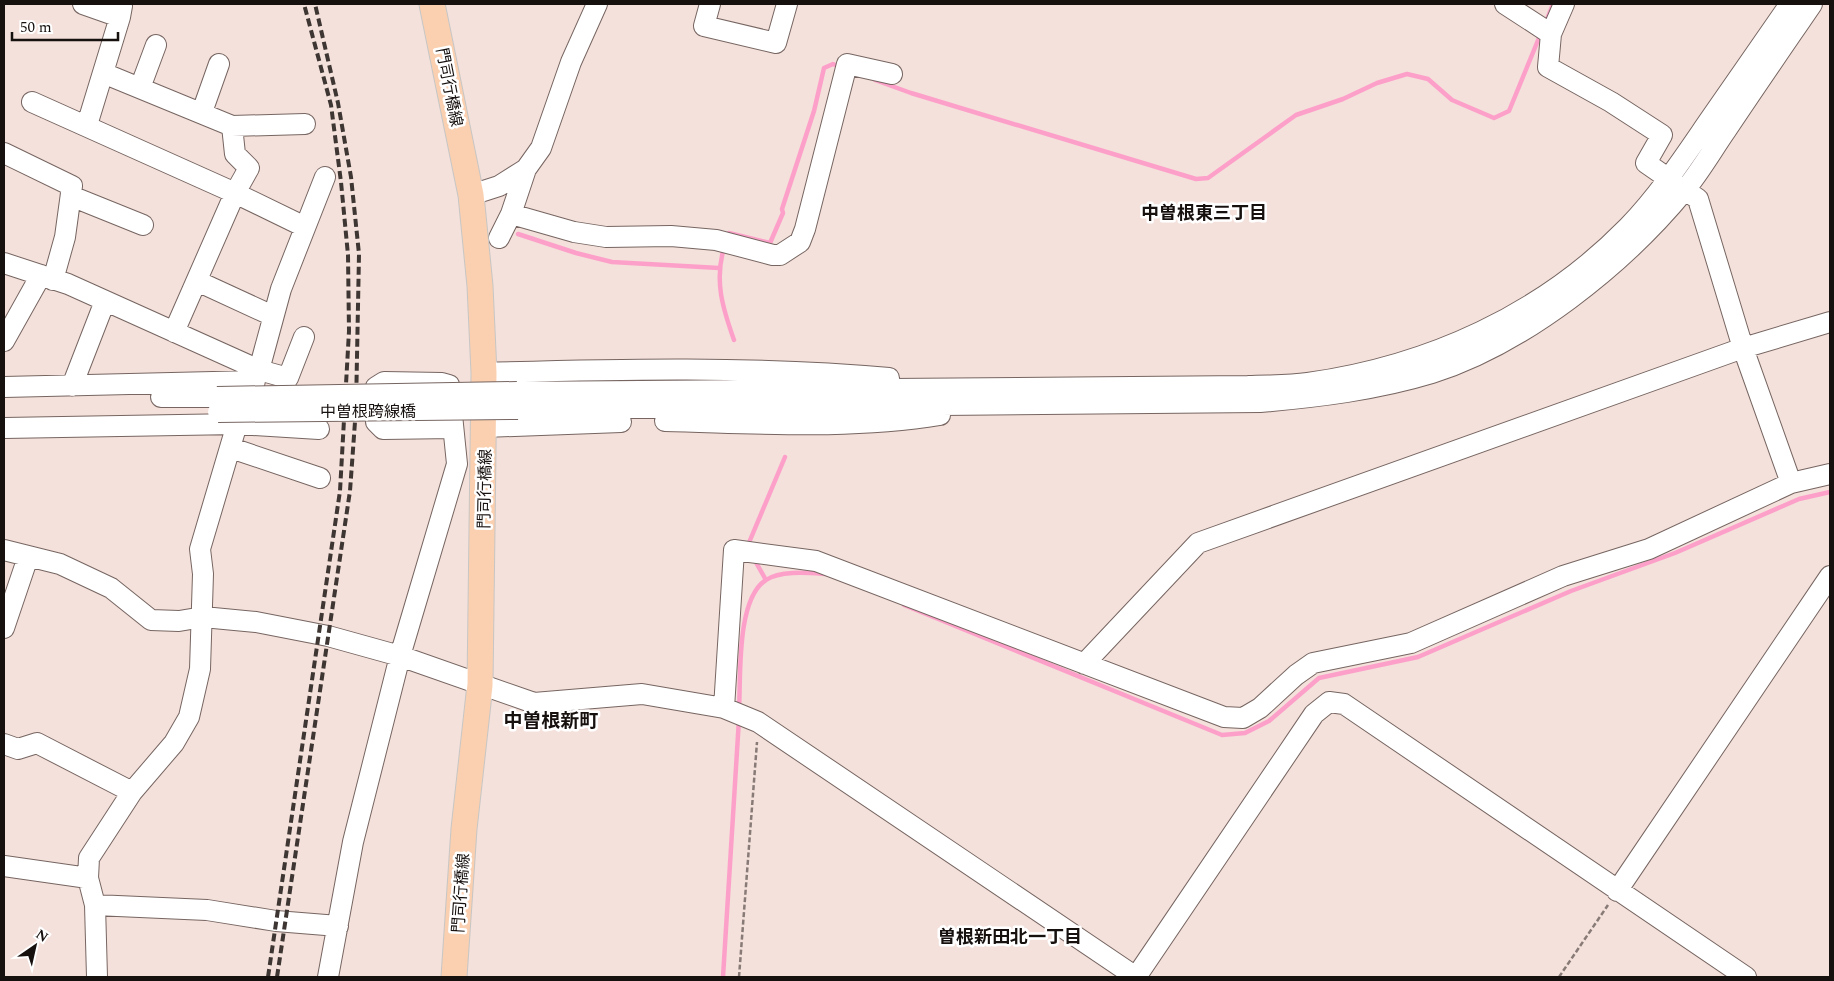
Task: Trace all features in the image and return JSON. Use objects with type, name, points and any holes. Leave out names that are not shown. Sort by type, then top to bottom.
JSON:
[{"type":"main road","name":"門司行橋線","points":[[432,4],[471,195],[480,286],[484,373],[485,427],[480,685],[464,829],[454,977]]},
{"type":"street","points":[[83,4],[121,10],[87,125]]},
{"type":"street","points":[[499,238],[511,214],[526,170],[541,148],[571,62],[597,4]]},
{"type":"street","points":[[710,4],[704,26],[776,43],[787,4]]},
{"type":"street","points":[[1505,4],[1545,30]]},
{"type":"street","points":[[1564,4],[1545,30],[1548,67],[1611,102],[1662,134],[1646,163],[1698,198],[1743,348],[1792,483]]},
{"type":"street","points":[[1677,185],[1790,4]]},
{"type":"street","points":[[484,373],[614,369],[776,370],[1005,397],[1306,383],[1355,375],[1404,362],[1472,338],[1528,307],[1585,266],[1677,185],[1812,4]]},
{"type":"street","points":[[140,88],[156,45]]},
{"type":"street","points":[[202,112],[219,64]]},
{"type":"street","points":[[511,214],[574,232],[606,237],[671,236],[725,243],[780,255],[800,242],[845,71],[892,74]]},
{"type":"street","points":[[103,73],[202,112],[232,126],[305,124]]},
{"type":"street","points":[[32,102],[87,125],[305,227]]},
{"type":"street","points":[[174,332],[235,193],[248,168],[235,154],[232,126]]},
{"type":"street","points":[[4,153],[72,186],[65,237],[47,278],[4,341]]},
{"type":"street","points":[[471,195],[499,186],[526,170]]},
{"type":"street","points":[[97,977],[95,905],[88,878],[89,858],[132,792],[174,743],[189,717],[200,669],[203,574],[200,549],[237,424],[257,376],[281,289],[325,177]]},
{"type":"street","points":[[71,196],[142,225]]},
{"type":"street","points":[[4,263],[105,301],[174,332],[257,376]]},
{"type":"street","points":[[197,281],[273,316]]},
{"type":"street","points":[[72,386],[105,301]]},
{"type":"street","points":[[1084,664],[1198,543],[1743,348],[1830,322]]},
{"type":"street","points":[[4,387],[72,386],[257,376],[288,378],[304,338]]},
{"type":"street","points":[[485,427],[644,421],[842,425],[897,422],[1005,397]]},
{"type":"street","name":"中曽根跨線橋","points":[[218,404],[1005,397]]},
{"type":"street","points":[[4,398],[218,404]]},
{"type":"street","points":[[4,417],[218,404]]},
{"type":"street","points":[[4,428],[237,424],[319,428]]},
{"type":"street","points":[[328,977],[353,842],[400,656],[457,464],[453,428]]},
{"type":"street","points":[[231,448],[320,478]]},
{"type":"street","points":[[740,714],[734,550],[816,561],[1224,717],[1243,718],[1260,708],[1296,675],[1313,664],[1411,643],[1563,576],[1649,549],[1792,483],[1830,474]]},
{"type":"street","points":[[4,550],[60,564],[111,588],[151,620],[179,621],[203,617],[256,622],[328,636],[400,656],[534,702],[642,694],[740,714],[1136,977],[1314,714],[1329,702],[1344,704],[1746,977]]},
{"type":"street","points":[[4,628],[28,557]]},
{"type":"street","points":[[1617,891],[1830,576]]},
{"type":"street","points":[[4,744],[18,749],[37,743],[132,792]]},
{"type":"street","points":[[4,866],[88,878]]},
{"type":"street","points":[[95,905],[207,910],[276,921],[338,926]]},
{"type":"path","points":[[739,977],[740,714]]},
{"type":"path","points":[[1559,977],[1617,891]]},
{"type":"waterway","points":[[1547,19],[1553,4]]},
{"type":"waterway","points":[[875,80],[911,93],[1196,179],[1208,178],[1296,115],[1343,99],[1377,83],[1407,74],[1428,79],[1452,100],[1494,118],[1509,111],[1541,33]]},
{"type":"waterway","points":[[727,238],[729,233],[770,243],[783,213],[782,209],[814,111],[824,68],[833,64],[840,67]]},
{"type":"waterway","points":[[518,234],[576,253],[612,262],[719,268]]},
{"type":"waterway","points":[[724,248],[720,272],[721,295],[734,340]]},
{"type":"waterway","points":[[748,545],[785,457]]},
{"type":"waterway","points":[[904,605],[1222,735],[1245,733],[1269,721],[1319,678],[1418,657],[1571,591],[1675,553],[1799,499],[1830,492]]},
{"type":"waterway","points":[[754,559],[766,580]]},
{"type":"waterway","points":[[739,709],[742,640],[749,604],[756,590],[766,580],[779,575],[796,573],[827,574]]},
{"type":"waterway","points":[[723,977],[739,719]]},
{"type":"railway","points":[[268,977],[340,491],[349,331],[348,255],[331,105],[304,4]]},
{"type":"railway","points":[[277,977],[350,491],[356,408],[359,254],[351,177],[338,103],[315,4]]},
{"type":"district","name":"中曽根東三丁目","points":[[1204,213]]},
{"type":"district","name":"中曽根新町","points":[[551,720]]},
{"type":"district","name":"曽根新田北一丁目","points":[[1010,937]]}]
